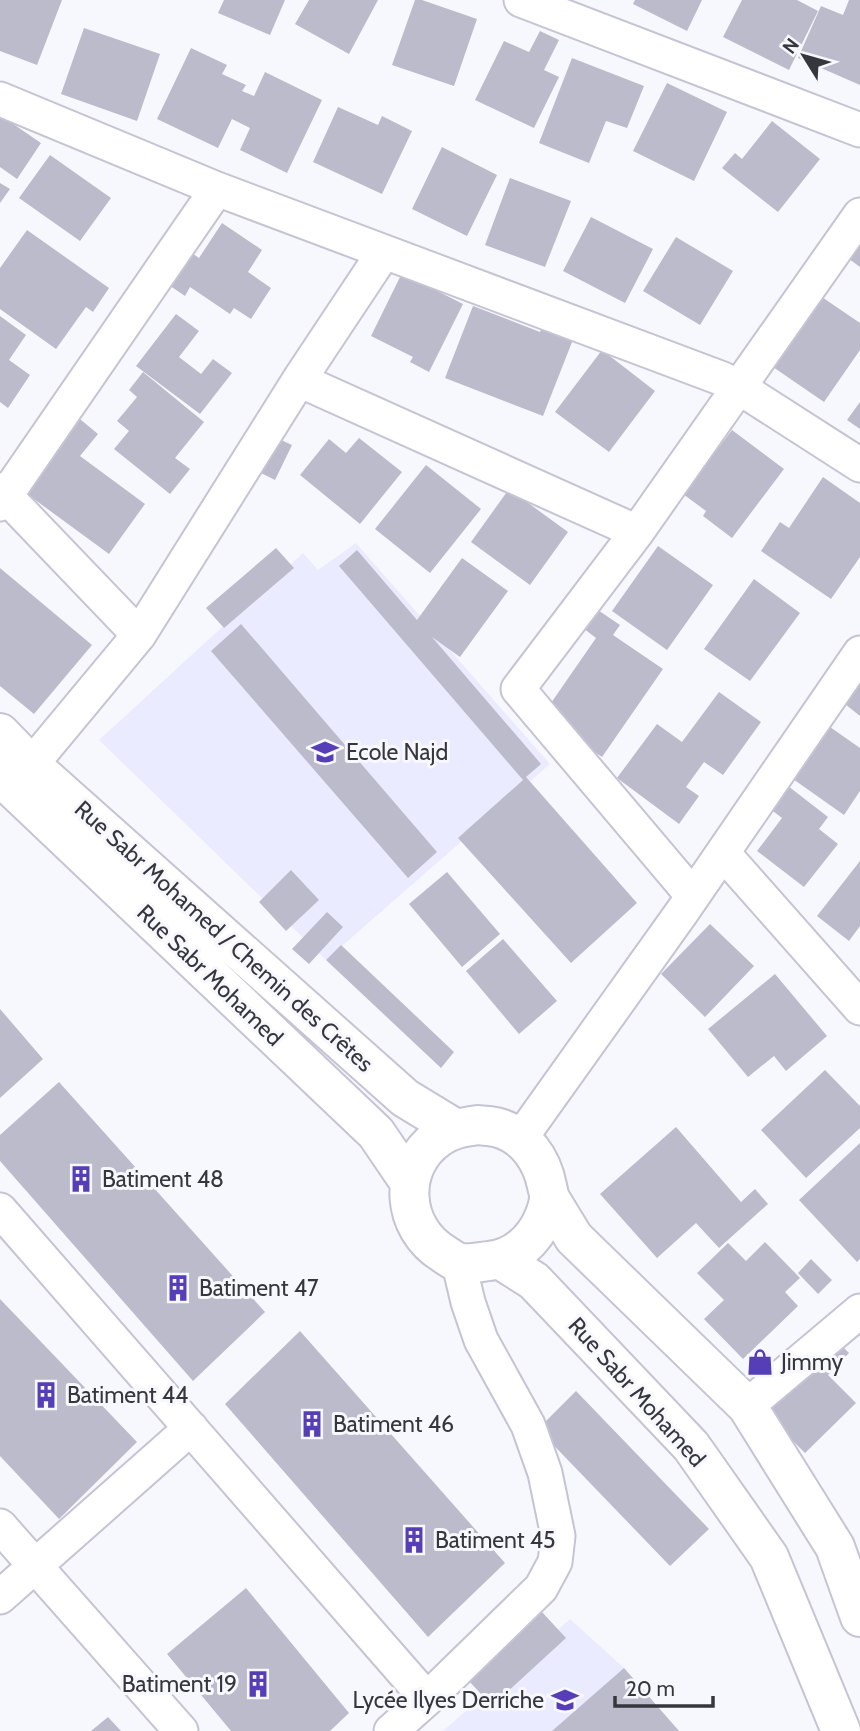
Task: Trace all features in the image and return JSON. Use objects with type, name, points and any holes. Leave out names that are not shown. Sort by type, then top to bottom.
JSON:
[{"type":"main road","name":"Rue Sabr Mohamed / Chemin des Crêtes","points":[[0,733],[15,770],[405,1098],[456,1129]]},
{"type":"main road","name":"Rue Sabr Mohamed","points":[[15,770],[376,1133],[410,1183]]},
{"type":"main road","points":[[549,1197],[544,1217],[534,1235],[519,1250],[501,1260],[459,1264],[434,1248],[418,1229],[410,1207],[410,1183],[415,1165],[425,1150],[439,1137],[456,1129],[478,1125],[500,1128],[520,1139],[535,1154],[545,1175],[549,1197],[574,1238],[747,1406],[835,1547],[860,1617]]},
{"type":"main road","name":"Rue Sabr Mohamed","points":[[501,1260],[534,1281],[691,1446],[769,1557],[841,1731]]},
{"type":"street","points":[[521,0],[860,130]]},
{"type":"street","points":[[0,99],[217,189],[723,379],[860,465]]},
{"type":"street","points":[[139,635],[2,497],[217,189]]},
{"type":"street","points":[[693,896],[518,689],[637,532],[860,215]]},
{"type":"street","points":[[15,770],[139,635],[299,380],[384,252]]},
{"type":"street","points":[[299,380],[637,532]]},
{"type":"street","points":[[520,1139],[693,896],[860,653]]},
{"type":"street","points":[[723,853],[860,1008]]},
{"type":"street","points":[[0,1210],[427,1699]]},
{"type":"street","points":[[391,1731],[541,1588],[555,1562],[558,1536],[545,1473],[528,1424],[481,1340],[459,1264]]},
{"type":"street","points":[[747,1406],[860,1311]]},
{"type":"street","points":[[0,1597],[191,1428]]},
{"type":"street","points":[[0,1526],[181,1731]]},
{"type":"shaded area","name":"Ecole Najd","points":[[356,543],[550,764],[326,960],[99,740],[303,553],[318,570]]},
{"type":"shaded area","name":"Lycée Ilyes Derriche","points":[[570,1619],[624,1668],[679,1731],[443,1731]]},
{"type":"building","points":[[0,0],[62,0],[37,65],[0,51]]},
{"type":"building","points":[[224,0],[285,0],[270,35],[218,13]]},
{"type":"building","points":[[309,0],[378,0],[349,54],[295,24]]},
{"type":"building","points":[[415,0],[477,19],[454,86],[392,65]]},
{"type":"building","points":[[635,0],[702,0],[687,31],[633,4]]},
{"type":"building","points":[[742,0],[797,0],[818,11],[789,70],[723,37]]},
{"type":"building","points":[[849,0],[860,0],[860,85],[798,58],[821,6],[843,15]]},
{"type":"building","points":[[84,28],[160,54],[137,121],[61,94]]},
{"type":"building","points":[[540,31],[559,40],[544,70],[559,77],[534,128],[475,100],[504,41],[529,52]]},
{"type":"building","points":[[191,48],[227,65],[222,74],[246,85],[242,91],[254,96],[265,72],[322,100],[287,173],[240,150],[250,128],[232,119],[218,148],[157,119]]},
{"type":"building","points":[[572,58],[644,86],[627,128],[606,121],[589,163],[539,143]]},
{"type":"building","points":[[667,83],[727,112],[694,181],[633,151]]},
{"type":"building","points":[[338,107],[378,125],[382,116],[412,131],[382,194],[313,162]]},
{"type":"building","points":[[0,115],[41,143],[17,179],[0,167]]},
{"type":"building","points":[[772,121],[820,159],[778,212],[722,168],[735,153],[742,159]]},
{"type":"building","points":[[442,147],[497,175],[467,236],[412,209]]},
{"type":"building","points":[[50,155],[111,198],[80,241],[19,198]]},
{"type":"building","points":[[510,178],[571,201],[545,267],[485,245]]},
{"type":"building","points":[[0,183],[10,189],[0,203]]},
{"type":"building","points":[[591,217],[653,249],[625,303],[563,271]]},
{"type":"building","points":[[860,219],[860,267],[837,250]]},
{"type":"building","points":[[222,223],[262,250],[248,272],[271,288],[251,319],[234,308],[230,314],[190,287],[185,296],[157,277],[179,244],[199,258]]},
{"type":"building","points":[[27,230],[109,288],[93,312],[86,307],[56,349],[0,309],[0,268]]},
{"type":"building","points":[[676,237],[733,271],[700,325],[643,291]]},
{"type":"building","points":[[402,273],[463,304],[429,372],[410,362],[413,357],[371,336]]},
{"type":"building","points":[[813,291],[860,323],[860,350],[824,402],[773,367],[786,349],[777,343]]},
{"type":"building","points":[[473,306],[540,332],[543,325],[574,337],[543,416],[445,378]]},
{"type":"building","points":[[176,314],[199,331],[179,357],[201,374],[213,359],[232,373],[200,414],[136,366]]},
{"type":"building","points":[[0,316],[26,335],[9,360],[30,375],[8,408],[0,402]]},
{"type":"building","points":[[602,350],[655,391],[609,452],[555,412]]},
{"type":"building","points":[[143,372],[204,422],[175,458],[190,469],[170,494],[114,449],[129,431],[117,421],[137,397],[129,390]]},
{"type":"building","points":[[860,402],[860,429],[847,420]]},
{"type":"building","points":[[75,415],[98,434],[80,456],[145,504],[109,554],[23,491]]},
{"type":"building","points":[[732,430],[784,469],[732,538],[703,516],[706,511],[683,494]]},
{"type":"building","points":[[268,434],[292,445],[275,480],[251,468]]},
{"type":"building","points":[[359,438],[402,472],[360,524],[300,475],[329,439],[346,453]]},
{"type":"building","points":[[426,465],[481,509],[430,573],[375,529]]},
{"type":"building","points":[[823,477],[860,503],[860,557],[831,599],[761,551],[780,522],[789,528]]},
{"type":"building","points":[[509,489],[568,532],[530,585],[471,542]]},
{"type":"building","points":[[658,546],[713,585],[667,650],[612,611]]},
{"type":"building","points":[[276,548],[294,568],[224,628],[206,608]]},
{"type":"building","points":[[357,550],[417,620],[462,558],[508,591],[460,657],[432,637],[541,764],[526,777],[637,903],[571,963],[458,838],[523,780],[339,566]]},
{"type":"building","points":[[0,568],[92,645],[34,714],[0,686]]},
{"type":"building","points":[[754,579],[800,613],[750,681],[704,649]]},
{"type":"building","points":[[592,606],[620,625],[613,635],[663,669],[602,757],[542,716],[596,638],[579,625]]},
{"type":"building","points":[[241,624],[437,852],[408,878],[211,651]]},
{"type":"building","points":[[860,674],[860,716],[840,700]]},
{"type":"building","points":[[719,692],[761,722],[723,775],[704,762],[686,787],[699,796],[679,824],[617,778],[657,724],[682,742]]},
{"type":"building","points":[[830,727],[860,748],[860,791],[844,815],[793,779]]},
{"type":"building","points":[[779,779],[828,817],[819,829],[838,844],[804,887],[757,851],[782,818],[761,802]]},
{"type":"building","points":[[860,861],[860,926],[849,941],[817,916]]},
{"type":"building","points":[[291,870],[319,900],[286,931],[259,902]]},
{"type":"building","points":[[447,872],[500,934],[462,967],[409,904]]},
{"type":"building","points":[[327,912],[343,927],[309,964],[292,949]]},
{"type":"building","points":[[710,924],[754,966],[705,1017],[661,974]]},
{"type":"building","points":[[503,939],[557,1001],[519,1034],[466,971]]},
{"type":"building","points":[[341,945],[454,1052],[441,1068],[326,960]]},
{"type":"building","points":[[775,974],[827,1036],[786,1071],[774,1056],[748,1077],[708,1029]]},
{"type":"building","points":[[0,1009],[43,1059],[0,1098]]},
{"type":"building","points":[[825,1070],[860,1106],[860,1128],[806,1178],[761,1130]]},
{"type":"building","points":[[59,1082],[265,1312],[193,1381],[0,1161],[0,1135]]},
{"type":"building","points":[[676,1127],[741,1202],[755,1189],[768,1204],[719,1248],[696,1223],[657,1258],[600,1194]]},
{"type":"building","points":[[860,1143],[860,1259],[857,1262],[799,1200]]},
{"type":"building","points":[[765,1242],[800,1278],[785,1292],[798,1306],[743,1359],[704,1319],[724,1300],[697,1273],[728,1243],[746,1261]]},
{"type":"building","points":[[811,1259],[832,1280],[818,1294],[798,1273]]},
{"type":"building","name":"Batiment 44","points":[[0,1299],[137,1442],[59,1519],[0,1456]]},
{"type":"building","points":[[300,1331],[505,1563],[428,1637],[225,1404]]},
{"type":"building","points":[[832,1336],[849,1353],[828,1375],[856,1403],[805,1453],[760,1408]]},
{"type":"building","points":[[576,1391],[709,1529],[670,1566],[538,1429]]},
{"type":"building","name":"Batiment 19","points":[[246,1588],[349,1713],[330,1731],[231,1731],[167,1654]]},
{"type":"building","points":[[542,1612],[566,1638],[492,1706],[468,1680]]},
{"type":"building","points":[[624,1668],[679,1731],[552,1731]]},
{"type":"building","points":[[108,1717],[121,1731],[91,1731]]},
{"type":"place","name":"Ecole Najd","points":[[325,752]]},
{"type":"place","name":"Batiment 48","points":[[81,1179]]},
{"type":"place","name":"Batiment 47","points":[[178,1288]]},
{"type":"place","name":"Jimmy","points":[[760,1362]]},
{"type":"place","name":"Batiment 44","points":[[46,1395]]},
{"type":"place","name":"Batiment 46","points":[[312,1424]]},
{"type":"place","name":"Batiment 45","points":[[414,1540]]},
{"type":"place","name":"Batiment 19","points":[[258,1684]]},
{"type":"place","name":"Lycée Ilyes Derriche","points":[[565,1700]]}]
